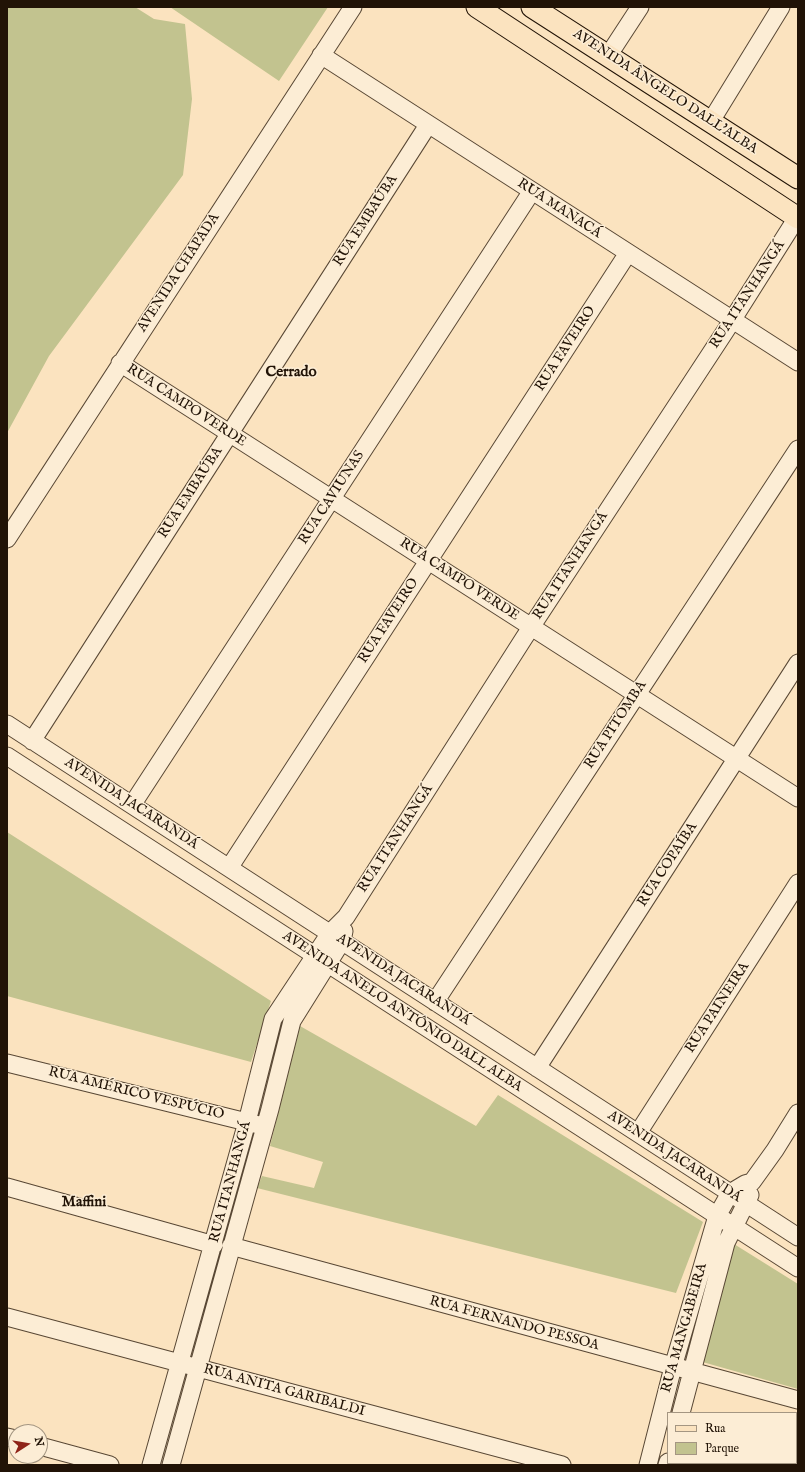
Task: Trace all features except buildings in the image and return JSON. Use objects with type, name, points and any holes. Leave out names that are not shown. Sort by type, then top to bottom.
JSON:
[{"type":"main road","points":[[477,7],[798,217]]},
{"type":"main road","name":"AVENIDA ÂNGELO DALL'ALBA","points":[[532,7],[798,178]]},
{"type":"street","name":"AVENIDA CHAPADA","points":[[7,539],[120,363],[353,7]]},
{"type":"street","points":[[608,56],[640,7]]},
{"type":"street","points":[[711,121],[781,7]]},
{"type":"street","name":"RUA MANACÁ","points":[[321,56],[798,362]]},
{"type":"street","name":"RUA EMBAÚBA","points":[[32,741],[428,125]]},
{"type":"street","name":"RUA CAVIUNAS","points":[[132,805],[532,191]]},
{"type":"street","name":"RUA ITANHANGÁ","points":[[151,1465],[214,1244],[273,1019],[321,960],[336,937],[346,917],[531,627],[798,217]]},
{"type":"street","name":"RUA FAVEIRO","points":[[229,868],[628,253]]},
{"type":"street","name":"RUA CAMPO VERDE","points":[[120,363],[798,798]]},
{"type":"street","name":"RUA PITOMBA","points":[[435,1002],[798,449]]},
{"type":"street","name":"RUA COPAÍBA","points":[[537,1068],[798,663]]},
{"type":"street","name":"AVENIDA JACARANDÁ","points":[[10,730],[32,741],[132,805],[798,1237]]},
{"type":"street","name":"AVENIDA ANELO ANTÔNIO DALL ALBA","points":[[7,756],[798,1268]]},
{"type":"street","name":"RUA PAINEIRA","points":[[638,1133],[798,883]]},
{"type":"street","name":"RUA ITANHANGÁ","points":[[171,1465],[265,1126],[292,1021],[321,960]]},
{"type":"street","name":"RUA AMÉRICO VESPÚCIO","points":[[7,1063],[265,1126]]},
{"type":"street","points":[[730,1193],[745,1184],[752,1182],[775,1150],[798,1113]]},
{"type":"street","name":"RUA MANGABEIRA","points":[[681,1412],[726,1243],[733,1226],[752,1191],[752,1182]]},
{"type":"street","points":[[7,1188],[214,1244]]},
{"type":"street","name":"RUA MANGABEIRA","points":[[648,1465],[673,1367],[710,1238],[717,1216],[730,1193]]},
{"type":"street","name":"RUA FERNANDO PESSOA","points":[[231,1246],[798,1400]]},
{"type":"street","name":"RUA ANITA GARIBALDI","points":[[7,1317],[562,1465]]},
{"type":"street","points":[[48,1448],[110,1465]]},
{"type":"green space","points":[[7,7],[135,7],[154,19],[185,24],[192,99],[183,175],[49,356],[7,433]]},
{"type":"green space","points":[[170,7],[328,7],[279,81]]},
{"type":"green space","points":[[7,832],[271,1001],[251,1062],[7,996]]},
{"type":"green space","points":[[300,1026],[476,1126],[498,1095],[703,1222],[676,1293],[257,1188],[262,1176],[314,1188],[323,1162],[270,1146]]},
{"type":"green space","points":[[734,1244],[798,1284],[798,1389],[699,1361]]},
{"type":"district","name":"Cerrado","points":[[291,373]]},
{"type":"district","name":"Maffini","points":[[84,1203]]}]
